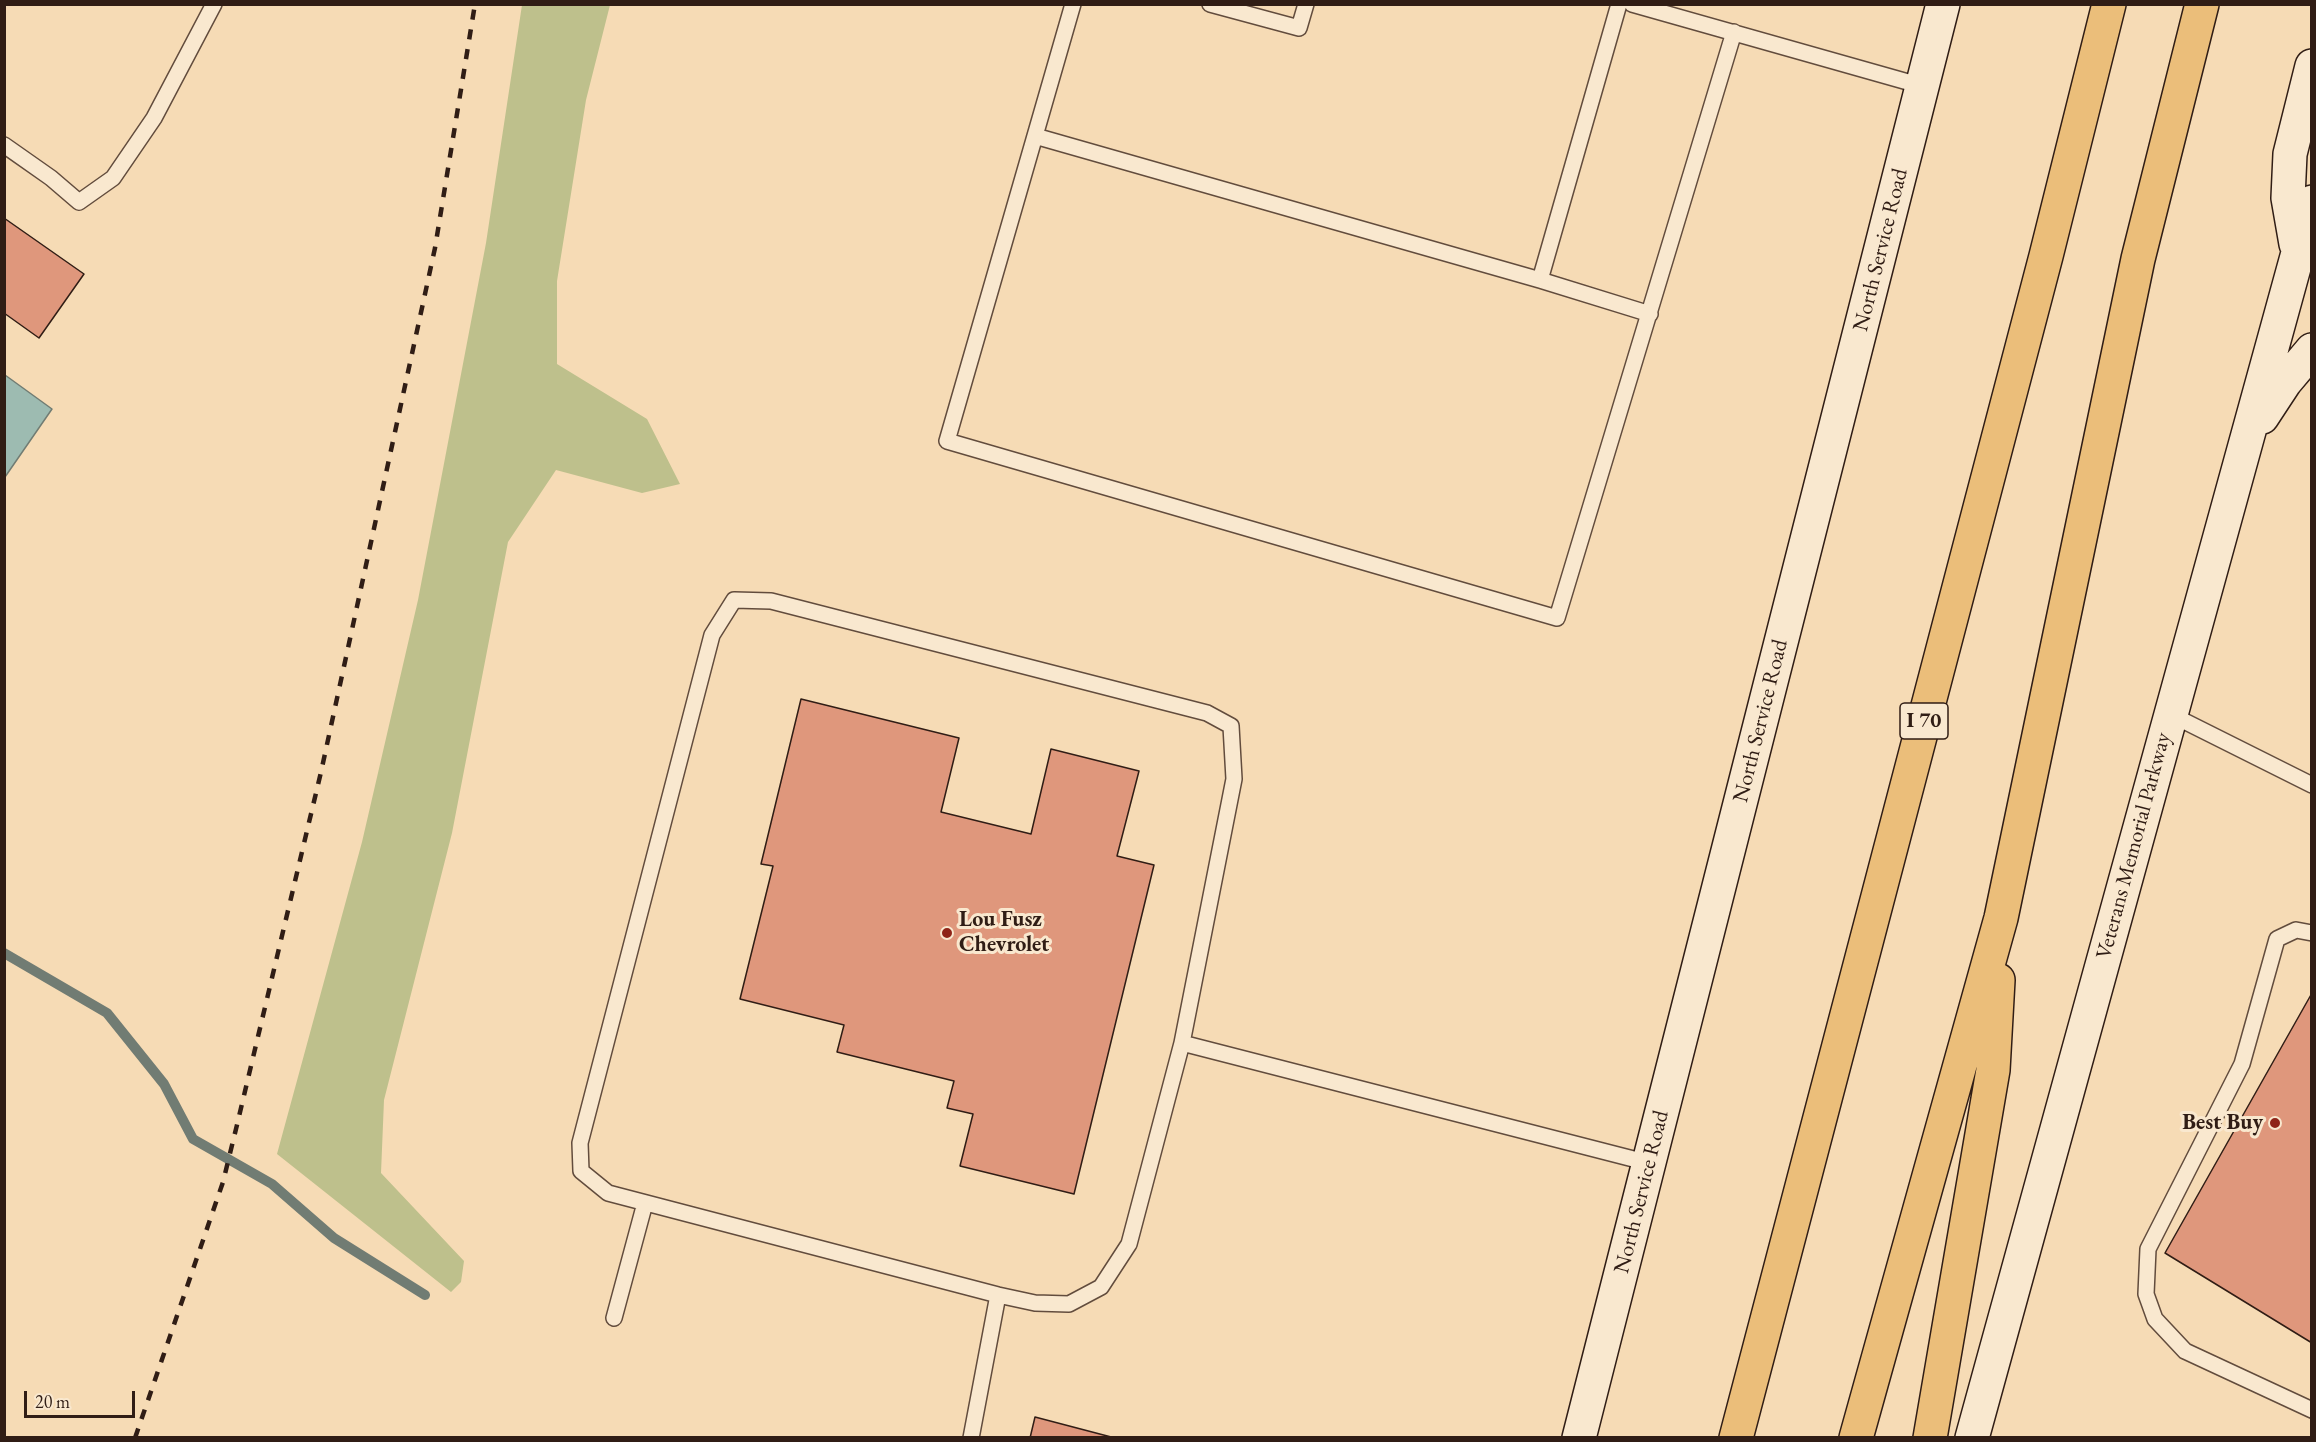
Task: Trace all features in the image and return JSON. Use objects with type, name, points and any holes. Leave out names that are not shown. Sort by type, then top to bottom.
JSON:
[{"type":"highway","name":"I 70","points":[[1736,1437],[2040,280],[2109,4]]},
{"type":"highway","points":[[1856,1437],[2001,918],[2138,259],[2202,4]]},
{"type":"highway","points":[[1930,1437],[1993,1070],[2001,918]]},
{"type":"street","name":"North Service Road","points":[[1580,1437],[1943,4]]},
{"type":"street","name":"Veterans Memorial Parkway","points":[[2304,260],[2288,198],[2290,154],[2312,66]]},
{"type":"street","name":"Veterans Memorial Parkway","points":[[1972,1437],[2247,441],[2304,260],[2312,202]]},
{"type":"street","points":[[2247,441],[2285,382],[2312,350]]},
{"type":"lane","points":[[4,145],[51,178],[79,202],[113,178],[154,118],[214,4]]},
{"type":"lane","points":[[1073,4],[947,441],[1557,618],[1734,32]]},
{"type":"lane","points":[[1210,4],[1299,28],[1306,4]]},
{"type":"lane","points":[[1540,280],[1619,4]]},
{"type":"lane","points":[[1632,4],[1922,86]]},
{"type":"lane","points":[[1035,136],[1540,280],[1650,314]]},
{"type":"lane","points":[[734,600],[771,601],[1207,713],[1231,726],[1234,779],[1182,1043],[1129,1244],[1101,1287],[1069,1304],[1035,1303],[645,1203],[608,1193],[581,1171],[580,1143],[712,635],[734,600]]},
{"type":"lane","points":[[2170,714],[2312,785]]},
{"type":"lane","points":[[2312,933],[2296,930],[2277,939],[2242,1064],[2148,1249],[2146,1294],[2155,1319],[2185,1351],[2312,1410]]},
{"type":"lane","points":[[1182,1043],[1649,1163]]},
{"type":"lane","points":[[614,1318],[645,1203]]},
{"type":"lane","points":[[971,1437],[998,1295]]},
{"type":"green space","points":[[522,5],[610,5],[586,100],[557,281],[557,364],[647,419],[680,484],[642,493],[556,470],[508,542],[452,833],[384,1100],[381,1173],[464,1261],[461,1282],[451,1292],[277,1154],[362,842],[418,600],[486,243]]},
{"type":"water","points":[[5,375],[52,409],[5,477]]},
{"type":"building","points":[[4,218],[84,274],[39,338],[4,313]]},
{"type":"building","name":"Lou Fusz Chevrolet","points":[[801,699],[959,738],[941,812],[1031,834],[1051,749],[1139,771],[1117,856],[1154,865],[1074,1194],[960,1166],[973,1114],[947,1108],[954,1081],[837,1052],[844,1025],[740,999],[773,866],[761,864]]},
{"type":"building","name":"Best Buy","points":[[2312,993],[2312,1343],[2165,1253]]},
{"type":"building","points":[[1035,1417],[1115,1438],[1030,1438]]},
{"type":"waterway","points":[[4,953],[107,1013],[164,1084],[193,1139],[272,1184],[334,1238],[425,1295]]},
{"type":"railway","points":[[135,1438],[223,1182],[321,772],[435,248],[475,4]]},
{"type":"place","name":"Lou Fusz Chevrolet","points":[[947,933]]},
{"type":"place","name":"Best Buy","points":[[2275,1123]]}]
